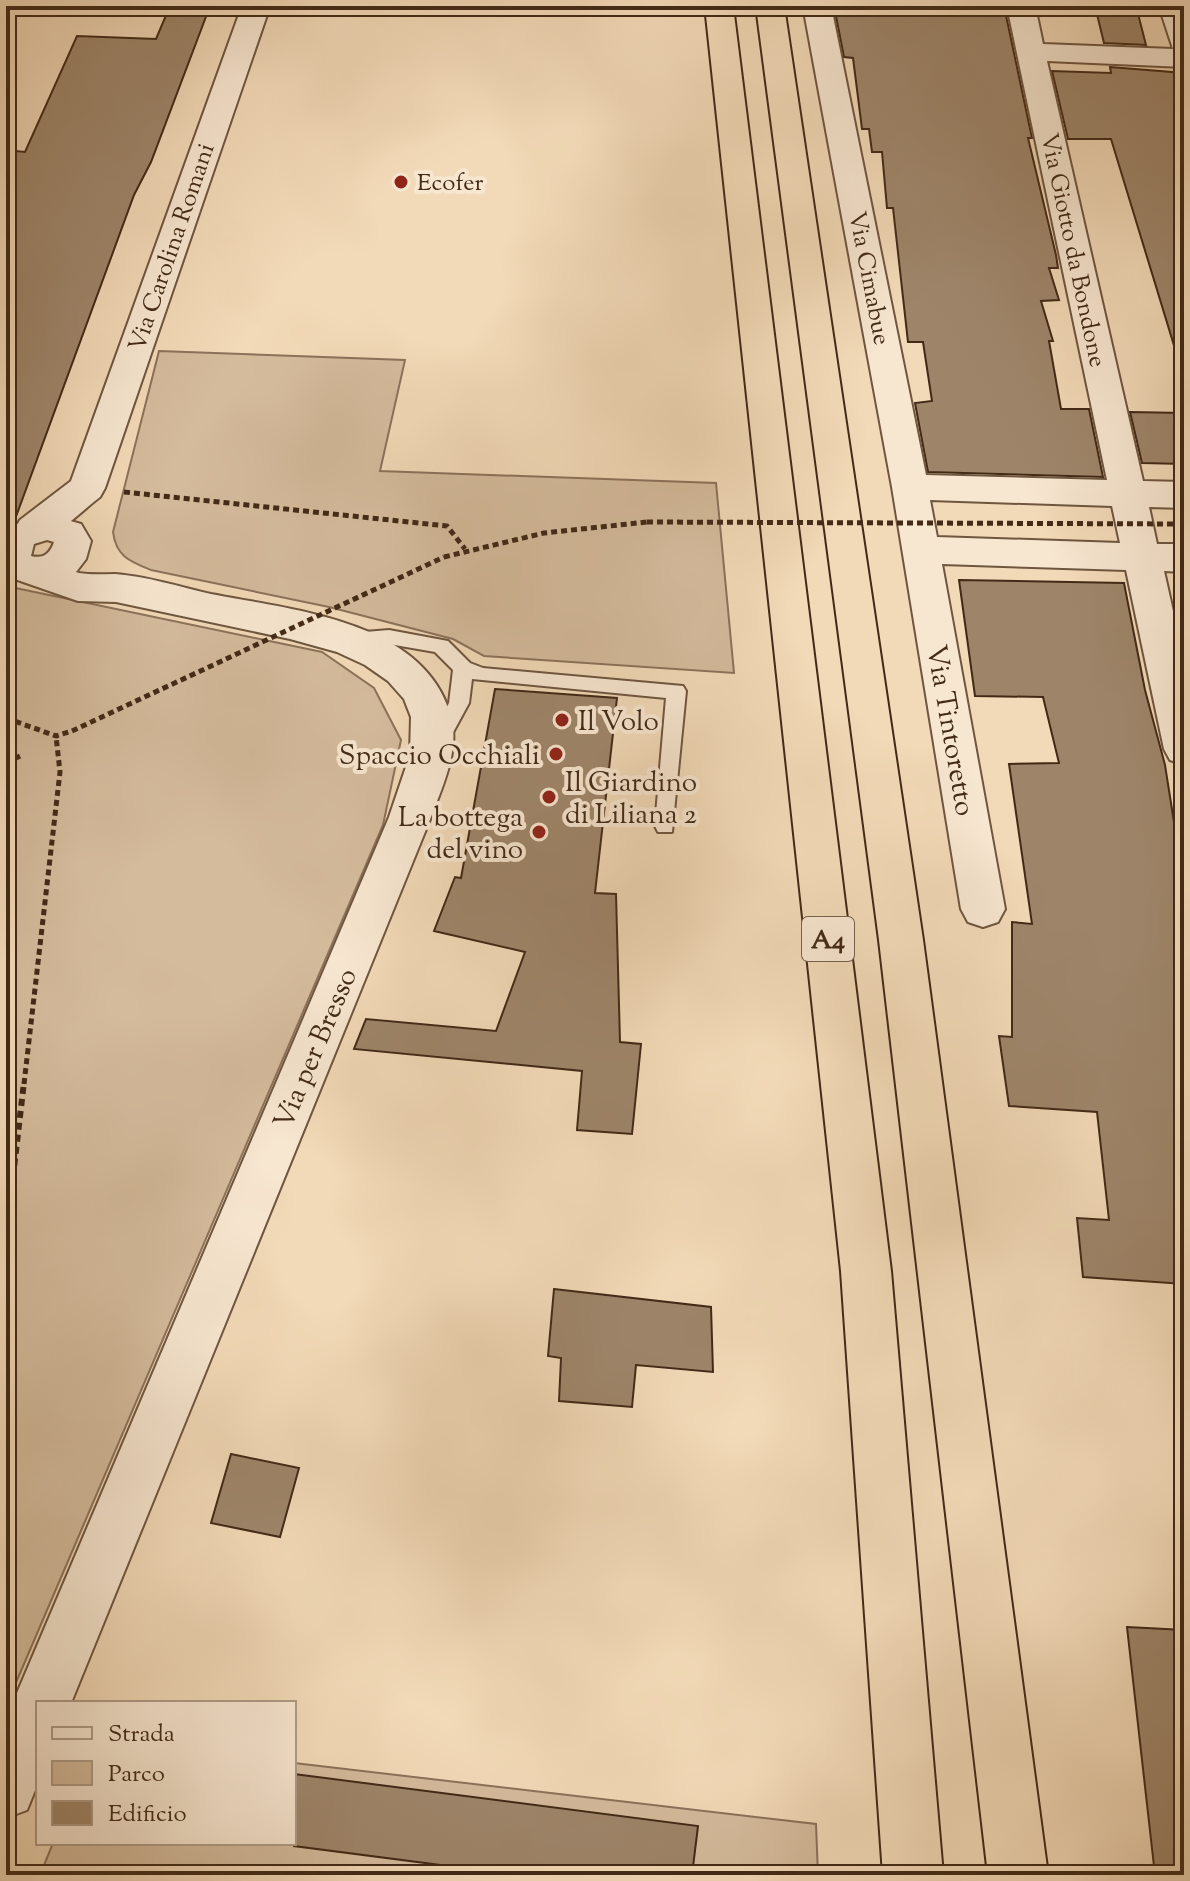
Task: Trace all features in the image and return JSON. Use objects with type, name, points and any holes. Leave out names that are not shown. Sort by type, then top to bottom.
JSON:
[{"type":"highway","name":"A4","points":[[719,6],[866,1271],[913,1875]]},
{"type":"highway","points":[[770,6],[817,319],[944,1251],[1018,1875]]},
{"type":"street","name":"Via Carolina Romani","points":[[33,548],[92,504],[87,488],[256,6]]},
{"type":"street","name":"Via Cimabue","points":[[817,6],[921,550]]},
{"type":"street","name":"Via Giotto da Bondone","points":[[1021,6],[1184,749]]},
{"type":"street","points":[[1173,6],[1184,45]]},
{"type":"street","points":[[1031,52],[1184,58]]},
{"type":"street","points":[[910,487],[1184,495]]},
{"type":"street","name":"Via per Bresso","points":[[33,548],[64,585],[98,590],[116,588],[348,640],[398,669],[424,698],[432,725],[431,755],[404,832],[43,1701]]},
{"type":"street","points":[[921,550],[1184,558]]},
{"type":"street","name":"Via Tintoretto","points":[[921,550],[983,909]]},
{"type":"street","points":[[6,1789],[36,1717]]},
{"type":"lane","points":[[348,640],[389,637],[441,646],[463,668],[482,675],[676,691],[665,826]]},
{"type":"lane","points":[[431,755],[459,703],[463,668]]},
{"type":"path","points":[[145,495],[447,526],[465,549]]},
{"type":"path","points":[[6,718],[56,736],[72,731],[444,557],[489,541],[647,522],[1184,524]]},
{"type":"path","points":[[6,1237],[60,772],[56,736]]},
{"type":"path","points":[[6,763],[20,756]]},
{"type":"green space","points":[[159,351],[405,360],[380,471],[716,483],[734,673],[484,656],[453,639],[329,607],[151,570],[130,560],[117,547],[113,532]]},
{"type":"green space","points":[[6,586],[322,652],[374,688],[401,740],[383,825],[6,1706]]},
{"type":"green space","points":[[296,1763],[816,1824],[818,1875],[40,1875],[52,1845],[296,1845]]},
{"type":"building","points":[[170,6],[210,6],[151,162],[134,195],[14,522],[6,525],[6,150],[25,152],[77,36],[156,39]]},
{"type":"building","points":[[834,6],[1004,6],[1032,138],[1028,138],[1058,268],[1049,268],[1059,300],[1041,301],[1053,341],[1049,341],[1061,409],[1089,409],[1103,477],[928,472],[915,403],[932,401],[923,342],[908,342],[893,208],[887,208],[882,152],[872,152],[869,129],[862,129],[853,58],[844,57]]},
{"type":"building","points":[[1095,6],[1136,6],[1146,45],[1104,43]]},
{"type":"building","points":[[1110,67],[1184,73],[1184,350],[1176,352],[1111,139],[1068,139],[1052,71],[1111,73]]},
{"type":"building","points":[[1130,412],[1184,413],[1184,464],[1142,463]]},
{"type":"building","points":[[959,580],[1124,583],[1145,690],[1165,765],[1179,854],[1184,854],[1184,1284],[1083,1277],[1077,1218],[1109,1220],[1097,1112],[1009,1106],[999,1036],[1012,1037],[1012,922],[1032,924],[1009,764],[1059,763],[1043,697],[975,696]]},
{"type":"building","points":[[495,689],[617,698],[595,893],[616,894],[620,1042],[641,1044],[632,1134],[577,1130],[582,1071],[354,1049],[366,1019],[496,1031],[525,952],[434,931],[455,877],[461,878]]},
{"type":"building","points":[[554,1289],[711,1307],[713,1372],[636,1365],[632,1407],[559,1401],[561,1358],[548,1356]]},
{"type":"building","points":[[231,1454],[299,1468],[280,1537],[211,1523]]},
{"type":"building","points":[[1127,1627],[1184,1630],[1184,1875],[1155,1875]]},
{"type":"building","points":[[296,1774],[698,1826],[692,1875],[517,1875],[294,1846]]},
{"type":"place","name":"Ecofer","points":[[401,182]]},
{"type":"place","name":"Il Volo","points":[[562,720]]},
{"type":"place","name":"Spaccio Occhiali","points":[[556,754]]},
{"type":"place","name":"Il Giardino di Liliana 2","points":[[549,797]]},
{"type":"place","name":"La bottega del vino","points":[[539,832]]}]
